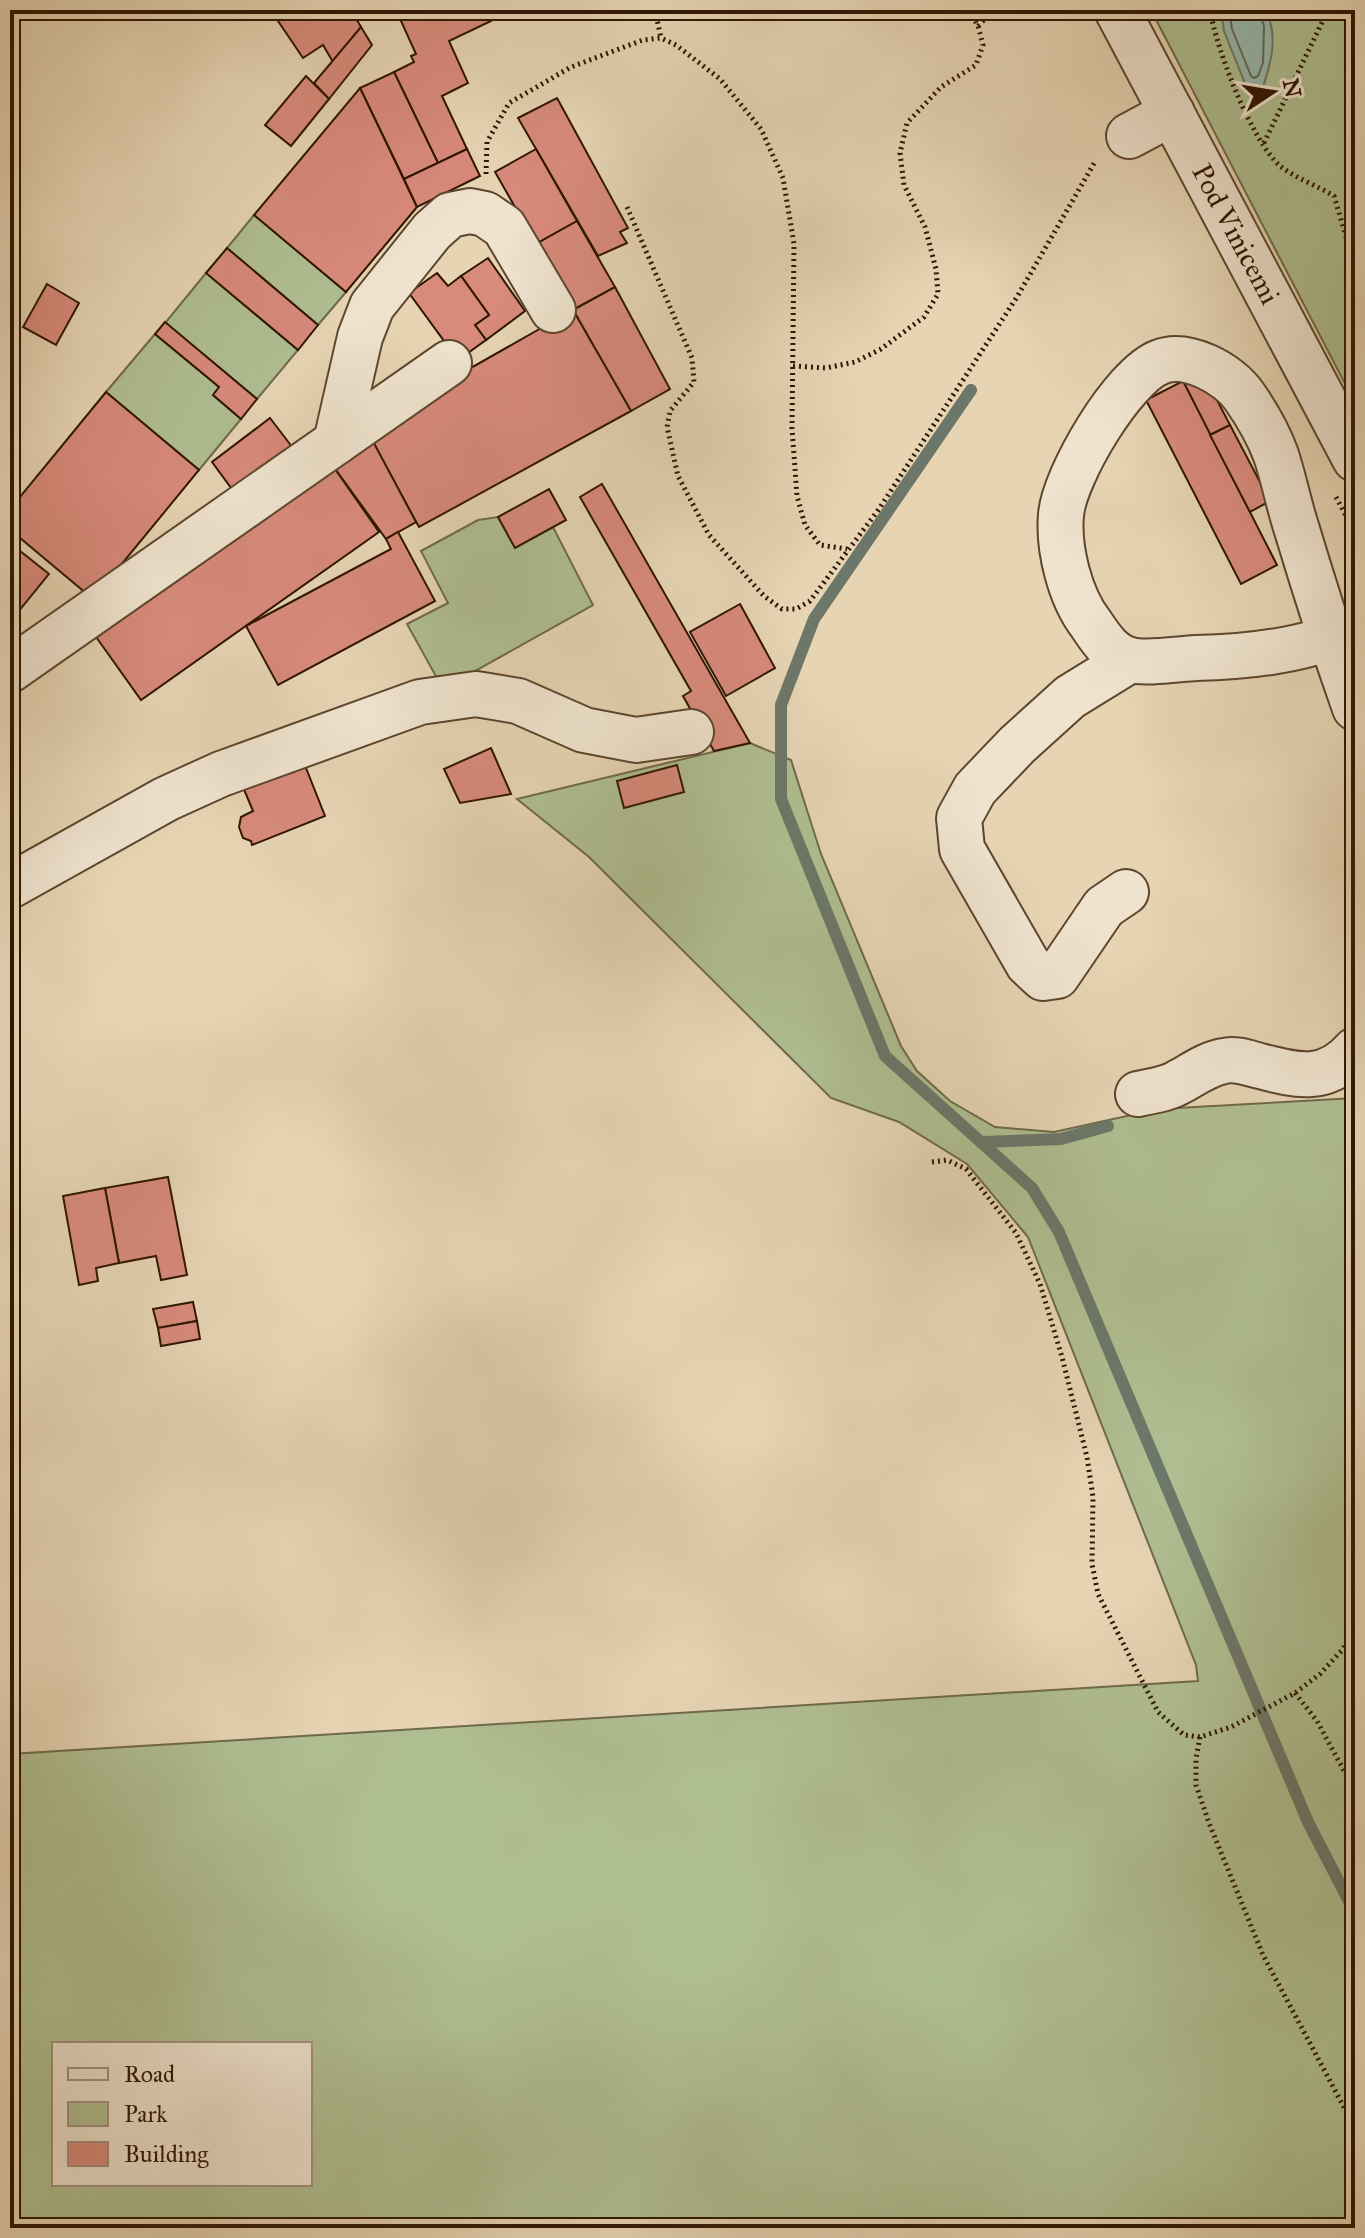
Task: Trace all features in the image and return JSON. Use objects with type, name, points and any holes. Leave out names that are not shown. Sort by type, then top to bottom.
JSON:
[{"type":"street","name":"Pod Vinicemi","points":[[1117,10],[1355,459]]},
{"type":"street","points":[[1129,136],[1172,113]]},
{"type":"street","points":[[336,442],[360,337],[372,306],[432,231],[450,215],[470,211],[485,214],[504,227],[553,310]]},
{"type":"street","points":[[1342,632],[1316,642],[1231,657],[1130,660],[1110,650],[1082,612],[1065,567],[1061,514],[1078,460],[1114,406],[1144,369],[1163,360],[1189,361],[1218,372],[1243,394],[1275,452],[1342,632],[1355,708]]},
{"type":"street","points":[[10,670],[449,363]]},
{"type":"street","points":[[1126,892],[1104,907],[1057,976],[1043,978],[1028,964],[962,849],[959,818],[975,789],[1017,745],[1070,697],[1130,660]]},
{"type":"street","points":[[10,886],[166,799],[221,774],[420,702],[476,694],[518,701],[584,730],[636,740],[691,732]]},
{"type":"street","points":[[1138,1094],[1177,1084],[1199,1070],[1225,1060],[1308,1076],[1330,1071],[1355,1050]]},
{"type":"path","points":[[655,10],[661,38]]},
{"type":"path","points":[[793,366],[826,368],[855,362],[924,317],[938,294],[936,269],[925,227],[904,185],[900,153],[907,123],[941,87],[976,65],[983,45],[978,26],[969,10]]},
{"type":"path","points":[[978,26],[994,10]]},
{"type":"path","points":[[1210,10],[1213,31],[1249,122],[1280,166],[1334,196],[1354,256],[1351,301],[1355,309]]},
{"type":"path","points":[[1264,143],[1328,10]]},
{"type":"path","points":[[485,214],[487,142],[509,103],[571,67],[643,40],[661,38],[676,45],[720,79],[761,129],[783,178],[794,244],[792,428],[797,496],[805,525],[820,545],[847,549]]},
{"type":"path","points":[[627,207],[692,358],[694,382],[670,411],[667,427],[678,476],[709,535],[764,596],[782,609],[796,609],[810,601],[879,509],[1017,297],[1094,163],[1113,143],[1129,136]]},
{"type":"path","points":[[932,1162],[947,1160],[966,1169],[1016,1233],[1034,1271],[1062,1357],[1087,1457],[1093,1497],[1092,1564],[1098,1594],[1158,1712],[1184,1735],[1200,1737],[1237,1724],[1295,1693],[1320,1674],[1343,1649],[1355,1630]]},
{"type":"path","points":[[1295,1693],[1317,1721],[1355,1791]]},
{"type":"path","points":[[1200,1737],[1196,1785],[1209,1823],[1263,1955],[1355,2128]]},
{"type":"green space","points":[[1151,10],[1355,10],[1355,403]]},
{"type":"green space","points":[[254,215],[346,292],[318,325],[227,248]]},
{"type":"green space","points":[[206,273],[298,350],[257,399],[165,323]]},
{"type":"green space","points":[[155,334],[219,387],[213,395],[241,419],[199,470],[106,392]]},
{"type":"green space","points":[[498,517],[515,548],[553,527],[593,605],[443,689],[407,624],[448,603],[421,551],[478,520]]},
{"type":"green space","points":[[750,743],[791,760],[821,854],[901,1046],[917,1071],[950,1101],[995,1127],[1054,1132],[1159,1109],[1355,1098],[1355,2228],[10,2228],[10,1754],[1198,1681],[1196,1665],[1028,1237],[967,1164],[899,1122],[831,1098],[589,857],[517,799]]},
{"type":"water","points":[[1221,10],[1265,10],[1270,20],[1273,40],[1261,93],[1248,91],[1224,31]]},
{"type":"building","points":[[351,10],[361,27],[333,62],[323,45],[303,58],[272,12]]},
{"type":"building","points":[[396,10],[486,10],[491,21],[449,41],[468,83],[442,96],[467,149],[438,163],[394,72],[414,62],[411,56],[416,54]]},
{"type":"building","points":[[361,27],[372,45],[329,99],[314,83]]},
{"type":"building","points":[[394,72],[438,163],[404,179],[360,88]]},
{"type":"building","points":[[306,76],[329,99],[291,146],[265,125]]},
{"type":"building","points":[[360,88],[417,207],[346,292],[254,215]]},
{"type":"building","points":[[557,98],[628,228],[620,232],[627,243],[598,256],[518,118]]},
{"type":"building","points":[[467,149],[480,176],[417,207],[404,179]]},
{"type":"building","points":[[536,149],[577,221],[536,244],[495,172]]},
{"type":"building","points":[[577,221],[615,287],[573,310],[536,244]]},
{"type":"building","points":[[227,248],[318,325],[298,350],[206,273]]},
{"type":"building","points":[[488,258],[525,311],[486,340],[475,325],[489,315],[461,276]]},
{"type":"building","points":[[437,273],[448,286],[461,276],[489,315],[475,325],[486,340],[458,360],[409,293]]},
{"type":"building","points":[[47,284],[79,303],[56,345],[23,327]]},
{"type":"building","points":[[615,287],[670,389],[631,411],[573,310]]},
{"type":"building","points":[[573,310],[631,411],[419,527],[365,428]]},
{"type":"building","points":[[165,322],[257,399],[241,419],[213,395],[219,387],[155,334]]},
{"type":"building","points":[[1205,377],[1230,425],[1210,435],[1183,381]]},
{"type":"building","points":[[1183,381],[1277,565],[1241,584],[1146,400]]},
{"type":"building","points":[[106,392],[199,470],[93,599],[14,533],[10,538],[10,509]]},
{"type":"building","points":[[270,418],[299,456],[240,500],[212,462]]},
{"type":"building","points":[[1230,425],[1270,501],[1250,512],[1210,435]]},
{"type":"building","points":[[368,432],[416,522],[386,539],[328,459]]},
{"type":"building","points":[[328,459],[379,532],[141,700],[89,627]]},
{"type":"building","points":[[602,484],[750,743],[714,751],[683,696],[691,691],[580,497]]},
{"type":"building","points":[[549,489],[566,520],[515,548],[498,517]]},
{"type":"building","points":[[398,532],[435,601],[278,685],[246,626],[391,549],[386,539]]},
{"type":"building","points":[[10,543],[49,574],[10,622]]},
{"type":"building","points":[[740,604],[775,668],[726,696],[690,632]]},
{"type":"building","points":[[491,748],[511,794],[460,803],[444,769]]},
{"type":"building","points":[[304,763],[325,816],[252,845],[251,841],[243,838],[239,827],[241,817],[253,811],[243,787]]},
{"type":"building","points":[[677,765],[684,792],[624,808],[617,781]]},
{"type":"building","points":[[168,1177],[187,1275],[161,1280],[156,1256],[119,1263],[105,1188]]},
{"type":"building","points":[[105,1188],[119,1263],[96,1268],[98,1281],[79,1285],[63,1196]]},
{"type":"building","points":[[193,1302],[197,1321],[158,1328],[153,1309]]},
{"type":"building","points":[[197,1321],[200,1339],[161,1346],[158,1328]]},
{"type":"waterway","points":[[971,390],[814,619],[781,705],[781,799],[885,1056],[1032,1188],[1059,1232],[1308,1822],[1355,1913]]},
{"type":"waterway","points":[[983,1142],[1061,1139],[1108,1126]]}]
